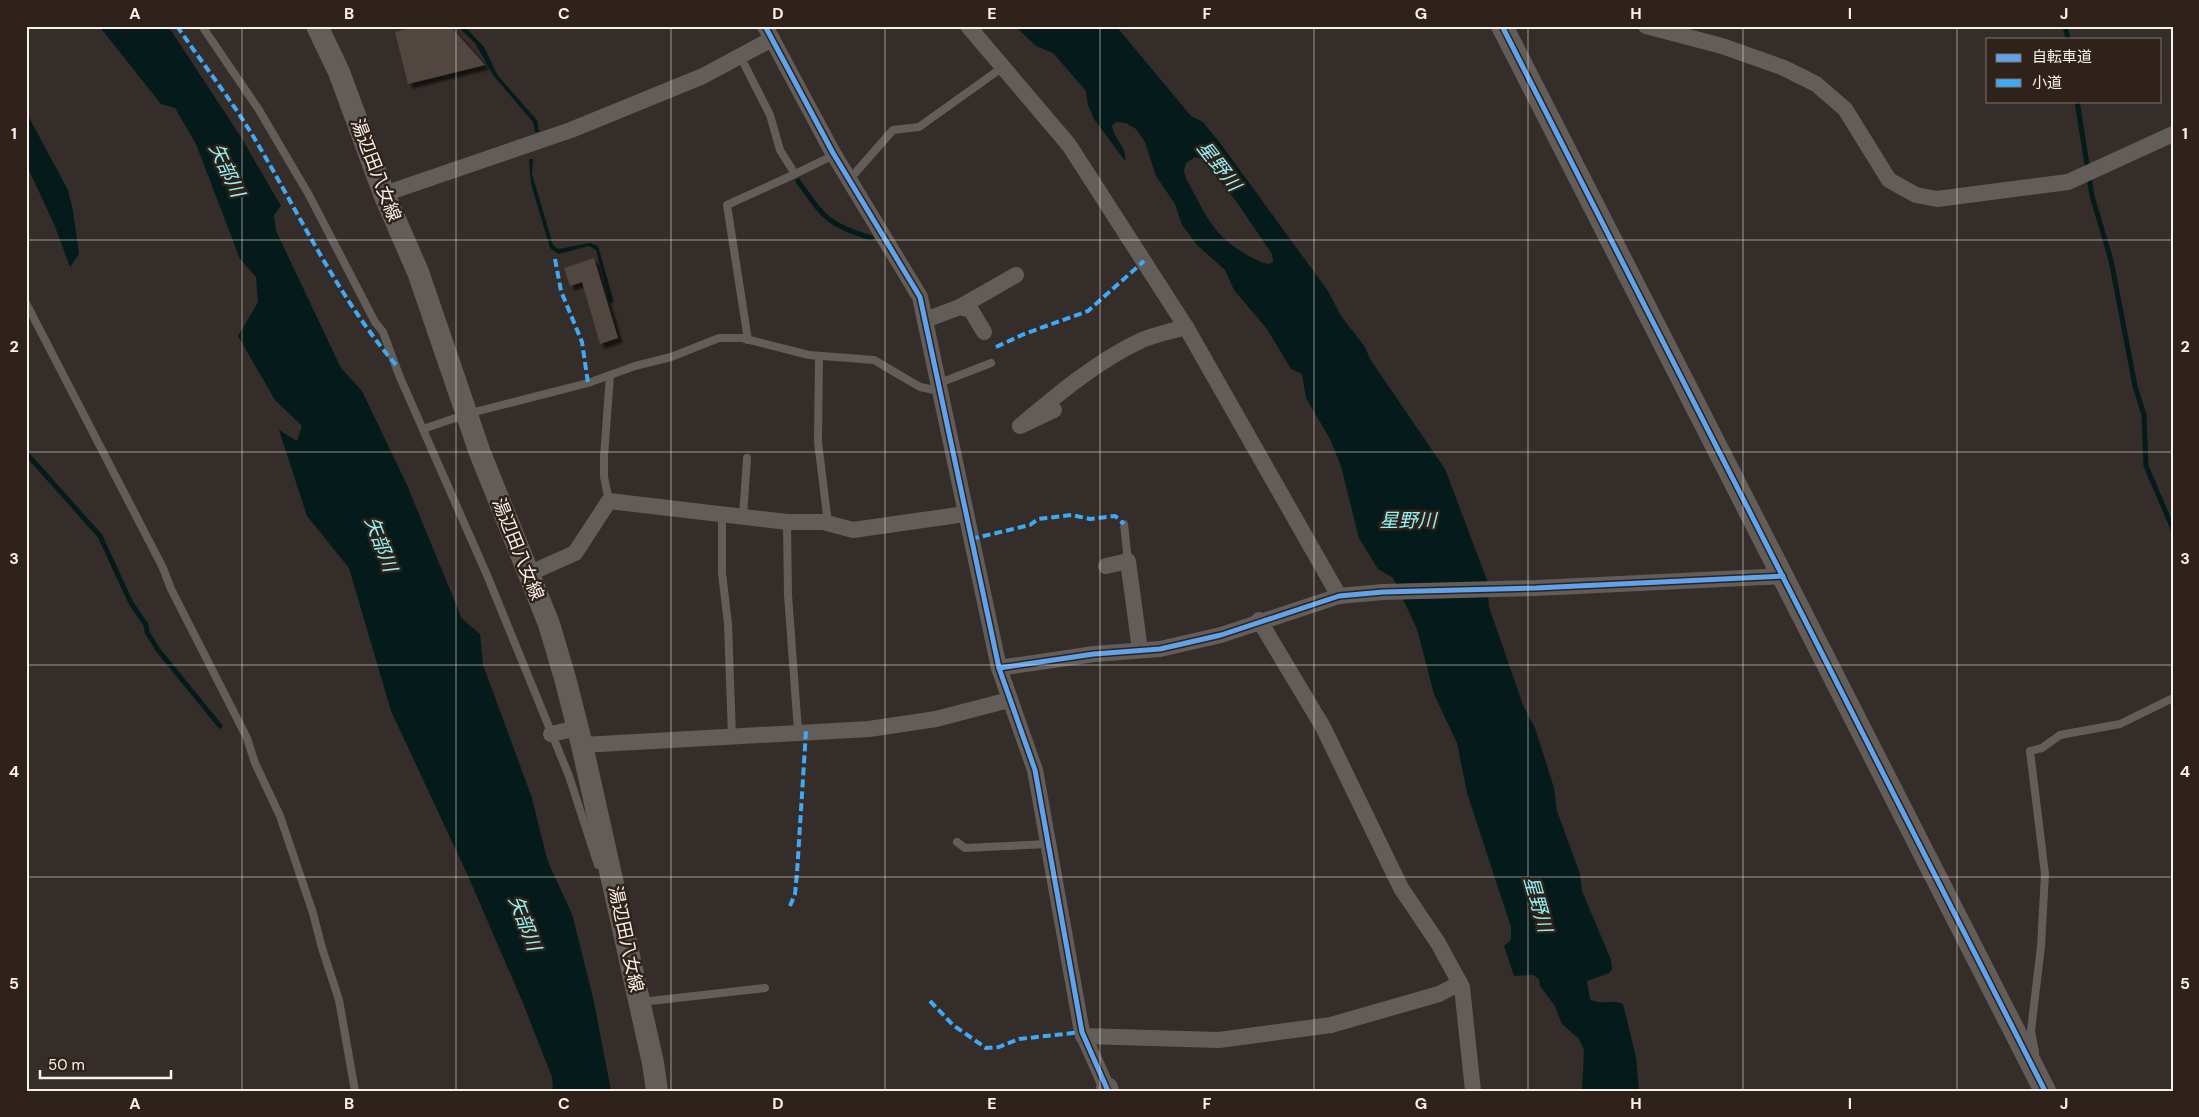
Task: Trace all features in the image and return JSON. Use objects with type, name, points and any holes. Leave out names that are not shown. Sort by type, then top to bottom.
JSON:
[{"type":"street","name":"湯辺田八女線","points":[[317,26],[339,72],[384,194],[418,272],[467,414],[551,633],[580,736],[640,1002],[658,1091]]},
{"type":"street","points":[[968,26],[1069,145],[1186,327],[1339,596]]},
{"type":"street","points":[[1502,26],[1783,576],[2040,1087]]},
{"type":"street","points":[[1646,26],[1722,46],[1784,68],[1816,84],[1845,109],[1889,180],[1916,195],[1937,199],[2068,182],[2173,134]]},
{"type":"street","points":[[384,194],[571,130],[703,76],[740,56],[769,32],[834,155],[920,297],[999,668],[1035,770],[1083,1036],[1107,1090]]},
{"type":"street","points":[[924,320],[960,307],[1016,275]]},
{"type":"street","points":[[960,307],[971,310],[984,332]]},
{"type":"street","points":[[1054,410],[1020,426],[1050,400],[1106,359],[1143,340],[1186,327]]},
{"type":"street","points":[[528,574],[575,553],[609,501],[786,522],[828,524],[853,530],[965,514]]},
{"type":"street","points":[[1106,566],[1128,561],[1140,650]]},
{"type":"street","points":[[999,668],[1094,654],[1160,649],[1221,635],[1259,620],[1339,596],[1383,592],[1536,588],[1783,576]]},
{"type":"street","points":[[1259,620],[1323,727],[1401,888],[1438,943],[1462,987],[1473,1091]]},
{"type":"street","points":[[552,734],[580,736],[732,735],[869,729],[936,719],[1009,700]]},
{"type":"street","points":[[1083,1036],[1219,1040],[1331,1025],[1439,994],[1460,984]]},
{"type":"lane","points":[[202,26],[260,110],[309,195],[375,322],[383,332],[487,575],[570,776],[598,866],[623,927]]},
{"type":"lane","points":[[740,56],[770,115],[780,150],[795,174]]},
{"type":"lane","points":[[849,180],[893,130],[919,127],[1003,67]]},
{"type":"lane","points":[[748,340],[727,205],[834,155]]},
{"type":"lane","points":[[26,303],[163,568],[171,588],[247,738],[255,763],[280,816],[313,913],[339,1000],[355,1091]]},
{"type":"lane","points":[[423,429],[467,414],[588,383],[670,358],[719,338],[748,340],[819,356],[874,360],[920,387],[938,387],[991,363]]},
{"type":"lane","points":[[819,356],[818,442],[828,524]]},
{"type":"lane","points":[[609,501],[604,477],[604,457],[610,375]]},
{"type":"lane","points":[[743,517],[747,458]]},
{"type":"lane","points":[[722,514],[722,573],[728,624],[732,735]]},
{"type":"lane","points":[[786,522],[788,595],[798,731]]},
{"type":"lane","points":[[1124,524],[1128,561]]},
{"type":"lane","points":[[2040,1087],[2031,1031],[2041,946],[2044,874],[2030,751],[2042,748],[2060,735],[2120,724],[2173,698]]},
{"type":"lane","points":[[957,842],[965,848],[1048,844]]},
{"type":"lane","points":[[640,1002],[765,988]]},
{"type":"water","name":"矢部川","points":[[99,26],[168,26],[241,137],[281,206],[274,215],[276,231],[341,368],[362,391],[407,485],[462,619],[480,634],[483,665],[532,798],[548,862],[572,914],[594,1002],[611,1091],[553,1091],[552,1077],[523,1003],[468,876],[391,711],[349,568],[307,516],[279,430],[297,441],[302,426],[275,400],[238,336],[258,302],[256,277],[240,259],[196,144],[175,108],[161,104]]},
{"type":"water","points":[[457,26],[464,26],[484,47],[498,76],[537,120],[539,132],[535,132],[533,122],[493,75],[475,43]]},
{"type":"water","name":"星野川","points":[[1015,26],[1116,26],[1191,116],[1203,122],[1220,143],[1328,291],[1341,316],[1365,347],[1370,359],[1445,469],[1487,580],[1489,607],[1523,705],[1535,728],[1554,788],[1557,811],[1580,874],[1582,891],[1611,960],[1612,970],[1609,973],[1587,981],[1590,999],[1598,1002],[1623,1004],[1636,1057],[1639,1091],[1582,1091],[1584,1050],[1579,1039],[1562,1024],[1555,1006],[1540,986],[1539,979],[1533,975],[1514,976],[1504,946],[1511,940],[1511,927],[1467,793],[1457,743],[1434,694],[1417,629],[1393,578],[1378,569],[1359,538],[1341,466],[1330,439],[1306,398],[1302,374],[1291,369],[1267,329],[1234,290],[1225,270],[1197,245],[1182,225],[1175,204],[1156,176],[1145,142],[1136,129],[1126,123],[1117,122],[1112,125],[1124,151],[1125,161],[1094,119],[1088,105],[1086,91],[1053,53],[1036,46]],"holes":[[[1195,157],[1202,159],[1236,201],[1272,254],[1273,261],[1270,264],[1256,260],[1242,252],[1222,236],[1209,220],[1186,179],[1184,171],[1186,163]]]},
{"type":"water","points":[[26,112],[68,190],[79,254],[70,267],[54,224],[26,164]]},
{"type":"water","points":[[529,159],[533,159],[532,174],[553,245],[558,249],[590,243],[598,246],[614,302],[610,303],[596,250],[589,246],[558,254],[550,248],[531,184]]},
{"type":"building","points":[[419,26],[450,26],[485,65],[408,84],[395,32]]},
{"type":"building","points":[[594,258],[618,338],[600,344],[582,282],[570,286],[564,268]]},
{"type":"waterway","points":[[2065,26],[2068,38]]},
{"type":"waterway","points":[[2077,102],[2092,196],[2111,260],[2135,386],[2144,415],[2146,466],[2173,529]]},
{"type":"waterway","points":[[798,181],[814,204],[835,224],[871,238]]},
{"type":"waterway","points":[[26,453],[100,536],[131,603],[146,625],[147,632],[158,650],[220,726]]},
{"type":"marked path","points":[[177,26],[253,136],[320,254],[355,311],[396,365]]},
{"type":"marked path","points":[[555,259],[561,291],[582,342],[588,383]]},
{"type":"marked path","points":[[996,347],[1024,334],[1088,311],[1144,261]]},
{"type":"marked path","points":[[971,539],[1030,525],[1038,519],[1072,515],[1090,519],[1115,516],[1124,524]]},
{"type":"marked path","points":[[790,906],[795,894],[797,873],[806,731]]},
{"type":"marked path","points":[[930,1001],[953,1025],[986,1048],[999,1047],[1019,1039],[1082,1032]]},
{"type":"cycle path","points":[[765,26],[833,153],[920,297],[999,668],[1035,770],[1082,1032],[1108,1091]]},
{"type":"cycle path","points":[[1502,26],[2045,1091]]},
{"type":"cycle path","points":[[999,668],[1094,654],[1160,649],[1221,635],[1339,596],[1383,592],[1536,588],[1783,576]]}]
